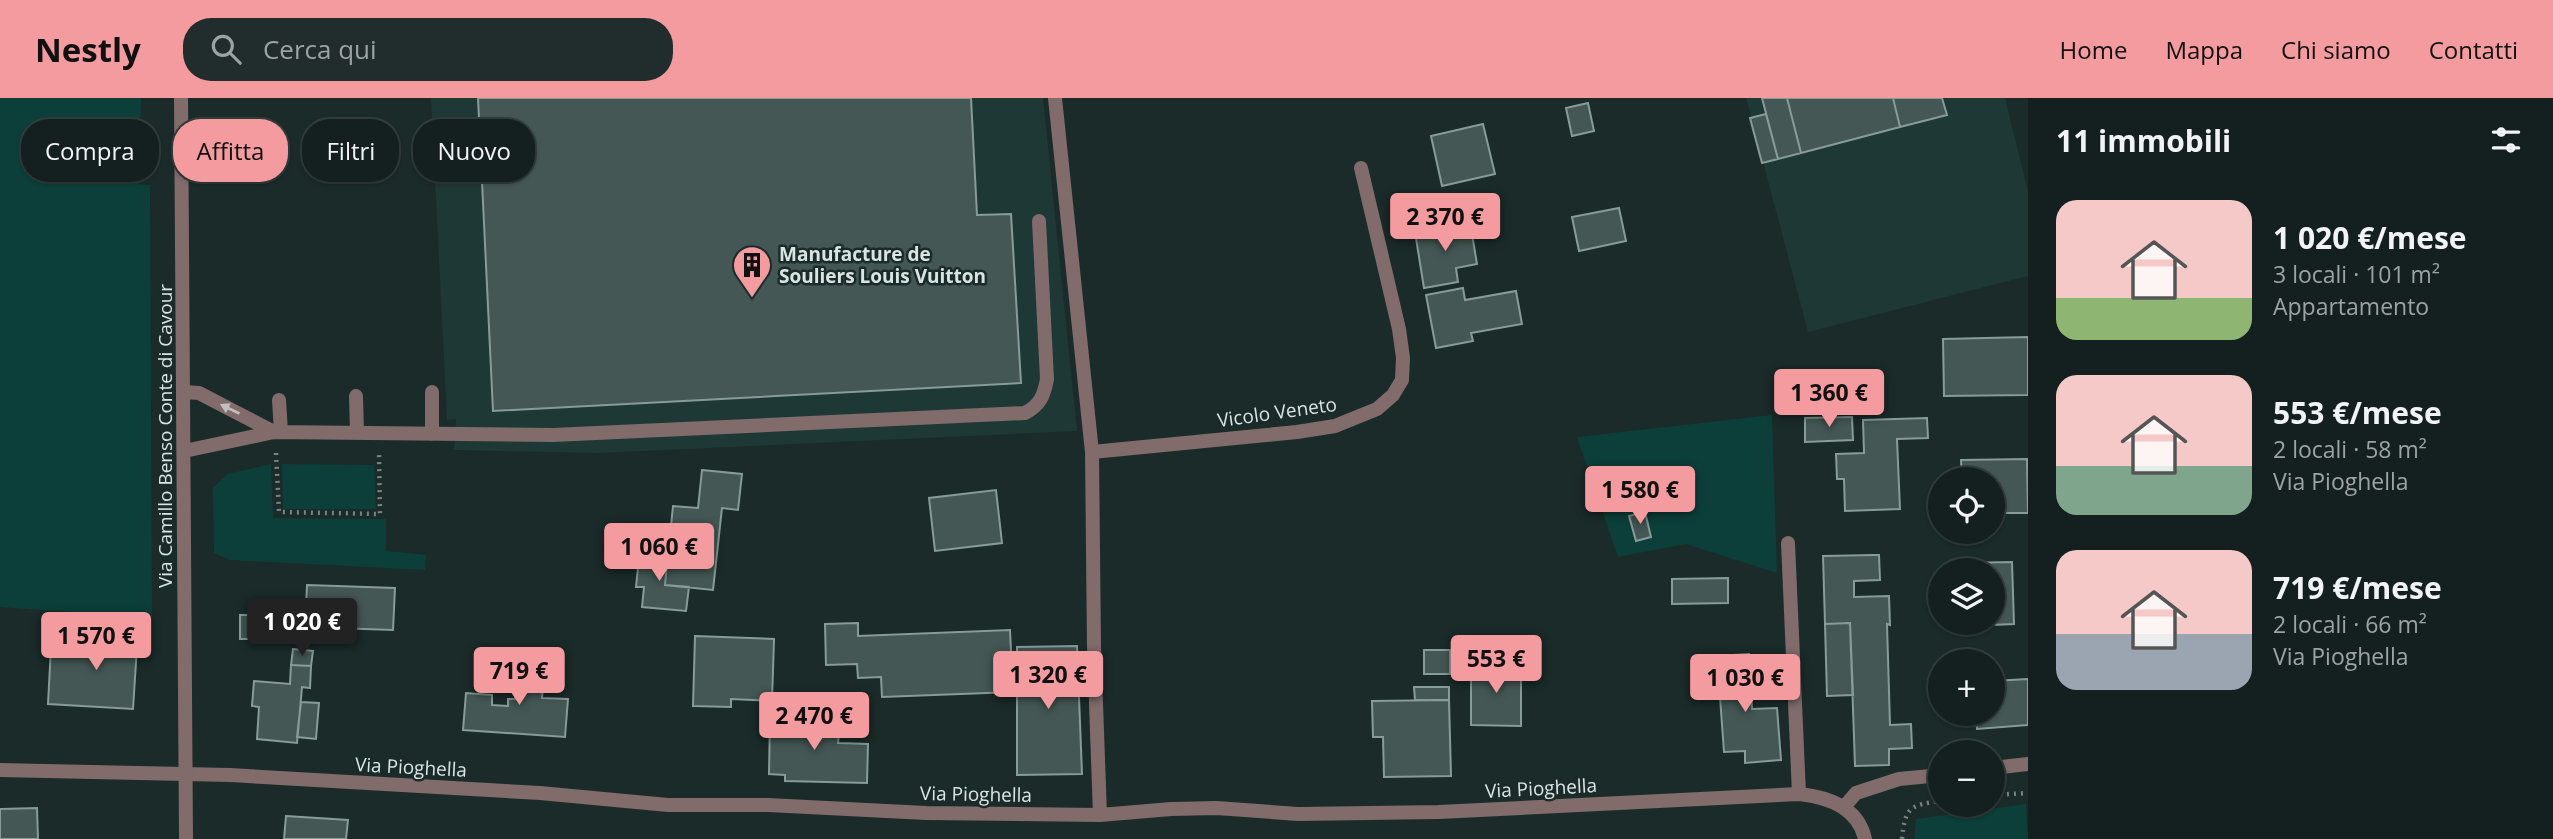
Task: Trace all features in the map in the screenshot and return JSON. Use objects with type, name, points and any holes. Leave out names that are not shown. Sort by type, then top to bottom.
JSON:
[{"type":"street","name":"Via Camillo Benso Conte di Cavour","points":[[181,98],[186,839]]},
{"type":"street","points":[[1055,98],[1092,452],[1094,647],[1100,815]]},
{"type":"street","name":"Vicolo Veneto","points":[[1092,452],[1335,426],[1377,409],[1393,395],[1402,380],[1403,358],[1399,329],[1361,168]]},
{"type":"street","points":[[184,451],[278,432],[553,435],[1025,414],[1036,407],[1044,394],[1046,379],[1039,220]]},
{"type":"street","points":[[184,392],[199,393],[278,432]]},
{"type":"street","points":[[432,392],[432,434]]},
{"type":"street","points":[[356,396],[357,433]]},
{"type":"street","points":[[278,432],[279,400]]},
{"type":"street","points":[[1788,543],[1799,794]]},
{"type":"street","points":[[2005,767],[2028,764]]},
{"type":"street","name":"Via Pioghella","points":[[0,770],[185,774],[540,793],[668,805],[768,805],[889,811],[1100,815],[1205,808],[1298,814],[1439,812],[1799,794],[1824,797],[1844,807]]},
{"type":"street","points":[[1865,839],[1854,817],[1844,807],[1856,793],[1899,779],[1928,776]]},
{"type":"path","points":[[276,451],[279,512],[380,514],[379,449]]},
{"type":"path","points":[[2005,794],[2028,793]]},
{"type":"path","points":[[1902,839],[1907,812],[1914,805],[1928,803]]},
{"type":"shaded area","name":"Manufacture de Souliers Louis Vuitton","points":[[431,98],[1043,98],[1077,431],[598,453],[454,450],[456,419],[447,420],[435,182],[535,182],[535,119],[432,119]]},
{"type":"shaded area","points":[[1746,98],[2005,98],[2028,191],[2028,276],[1808,332]]},
{"type":"green space","points":[[0,98],[141,98],[141,119],[21,119],[21,182],[139,182],[150,185],[152,618],[0,607]]},
{"type":"green space","points":[[1772,415],[1777,573],[1686,544],[1618,557],[1577,437]]},
{"type":"green space","points":[[271,464],[273,518],[386,519],[386,551],[426,555],[425,570],[230,560],[214,553],[213,488],[227,474]]},
{"type":"green space","points":[[282,464],[374,465],[376,509],[283,509]]},
{"type":"green space","points":[[2026,804],[2028,839],[1914,839],[1916,819],[2005,817],[2005,807]]},
{"type":"building","name":"Manufacture de Souliers Louis Vuitton","points":[[478,98],[971,98],[977,215],[1011,214],[1021,383],[493,411],[482,182],[535,182],[535,119],[479,119]]},
{"type":"building","points":[[1762,98],[1787,98],[1801,153],[1778,159]]},
{"type":"building","points":[[1787,98],[1893,98],[1900,127],[1801,153]]},
{"type":"building","points":[[1893,98],[1942,98],[1947,115],[1900,127]]},
{"type":"building","points":[[1588,103],[1594,131],[1572,136],[1566,108]]},
{"type":"building","points":[[1766,114],[1778,159],[1762,163],[1750,118]]},
{"type":"building","points":[[1483,124],[1495,174],[1442,186],[1431,136]]},
{"type":"building","points":[[1619,208],[1626,241],[1579,251],[1572,217]]},
{"type":"building","points":[[1470,222],[1477,264],[1456,268],[1458,282],[1424,288],[1415,232]]},
{"type":"building","points":[[1463,288],[1465,300],[1516,291],[1522,324],[1471,333],[1473,341],[1436,348],[1426,295]]},
{"type":"building","points":[[2028,337],[2028,395],[1944,396],[1943,339]]},
{"type":"building","points":[[1852,417],[1853,440],[1805,442],[1805,418]]},
{"type":"building","points":[[1927,418],[1928,438],[1897,439],[1900,509],[1845,511],[1844,479],[1837,479],[1836,454],[1864,453],[1863,420]]},
{"type":"building","points":[[2027,459],[2028,513],[2005,513],[2005,467],[1961,467],[1961,460]]},
{"type":"building","points":[[702,470],[742,474],[738,510],[722,508],[713,590],[665,585],[673,506],[698,508]]},
{"type":"building","points":[[996,490],[1002,543],[935,551],[929,498]]},
{"type":"building","points":[[1645,512],[1651,537],[1636,541],[1629,516]]},
{"type":"building","points":[[640,548],[668,552],[665,585],[689,587],[686,611],[642,607],[644,587],[636,587]]},
{"type":"building","points":[[1879,555],[1880,580],[1854,581],[1854,597],[1889,596],[1890,625],[1887,624],[1890,725],[1911,724],[1912,748],[1889,749],[1889,765],[1855,766],[1850,623],[1825,624],[1823,556]]},
{"type":"building","points":[[2005,562],[2012,562],[2014,624],[2005,624]]},
{"type":"building","points":[[1728,578],[1728,603],[1672,604],[1672,579]]},
{"type":"building","points":[[307,585],[395,588],[393,630],[305,627]]},
{"type":"building","points":[[240,615],[296,615],[296,639],[240,639]]},
{"type":"building","points":[[858,623],[858,636],[1010,630],[1013,692],[882,697],[881,677],[858,678],[857,664],[826,665],[825,624]]},
{"type":"building","points":[[1850,623],[1853,695],[1827,696],[1825,624]]},
{"type":"building","points":[[93,628],[138,631],[133,709],[48,704],[51,647],[92,649]]},
{"type":"building","points":[[695,636],[774,639],[772,701],[731,699],[731,707],[693,706]]},
{"type":"building","points":[[1077,646],[1082,774],[1017,775],[1017,647]]},
{"type":"building","points":[[293,649],[313,651],[311,666],[291,665]]},
{"type":"building","points":[[1424,650],[1450,650],[1450,674],[1424,674]]},
{"type":"building","points":[[1749,654],[1752,709],[1777,708],[1781,760],[1745,763],[1745,751],[1724,752],[1717,656]]},
{"type":"building","points":[[518,657],[545,659],[542,698],[568,699],[565,737],[463,730],[466,693],[492,695],[492,705],[508,706],[508,699],[515,699]]},
{"type":"building","points":[[1471,664],[1521,664],[1521,726],[1471,725]]},
{"type":"building","points":[[291,665],[311,666],[310,688],[302,687],[297,743],[257,739],[259,707],[252,706],[254,681],[290,684]]},
{"type":"building","points":[[2028,679],[2028,725],[1977,729],[1977,726],[2005,726],[2005,680]]},
{"type":"building","points":[[1414,687],[1449,687],[1449,700],[1415,700]]},
{"type":"building","points":[[1449,700],[1451,776],[1384,777],[1383,737],[1373,737],[1372,701]]},
{"type":"building","points":[[301,702],[319,703],[316,739],[297,737]]},
{"type":"building","points":[[770,716],[833,718],[833,733],[839,733],[838,743],[868,744],[867,783],[785,781],[785,775],[769,774]]},
{"type":"building","points":[[37,808],[38,839],[0,839],[0,809]]},
{"type":"building","points":[[286,816],[348,820],[346,839],[284,839]]},
{"type":"place","name":"Manufacture de Souliers Louis Vuitton","points":[[752,299]]}]
